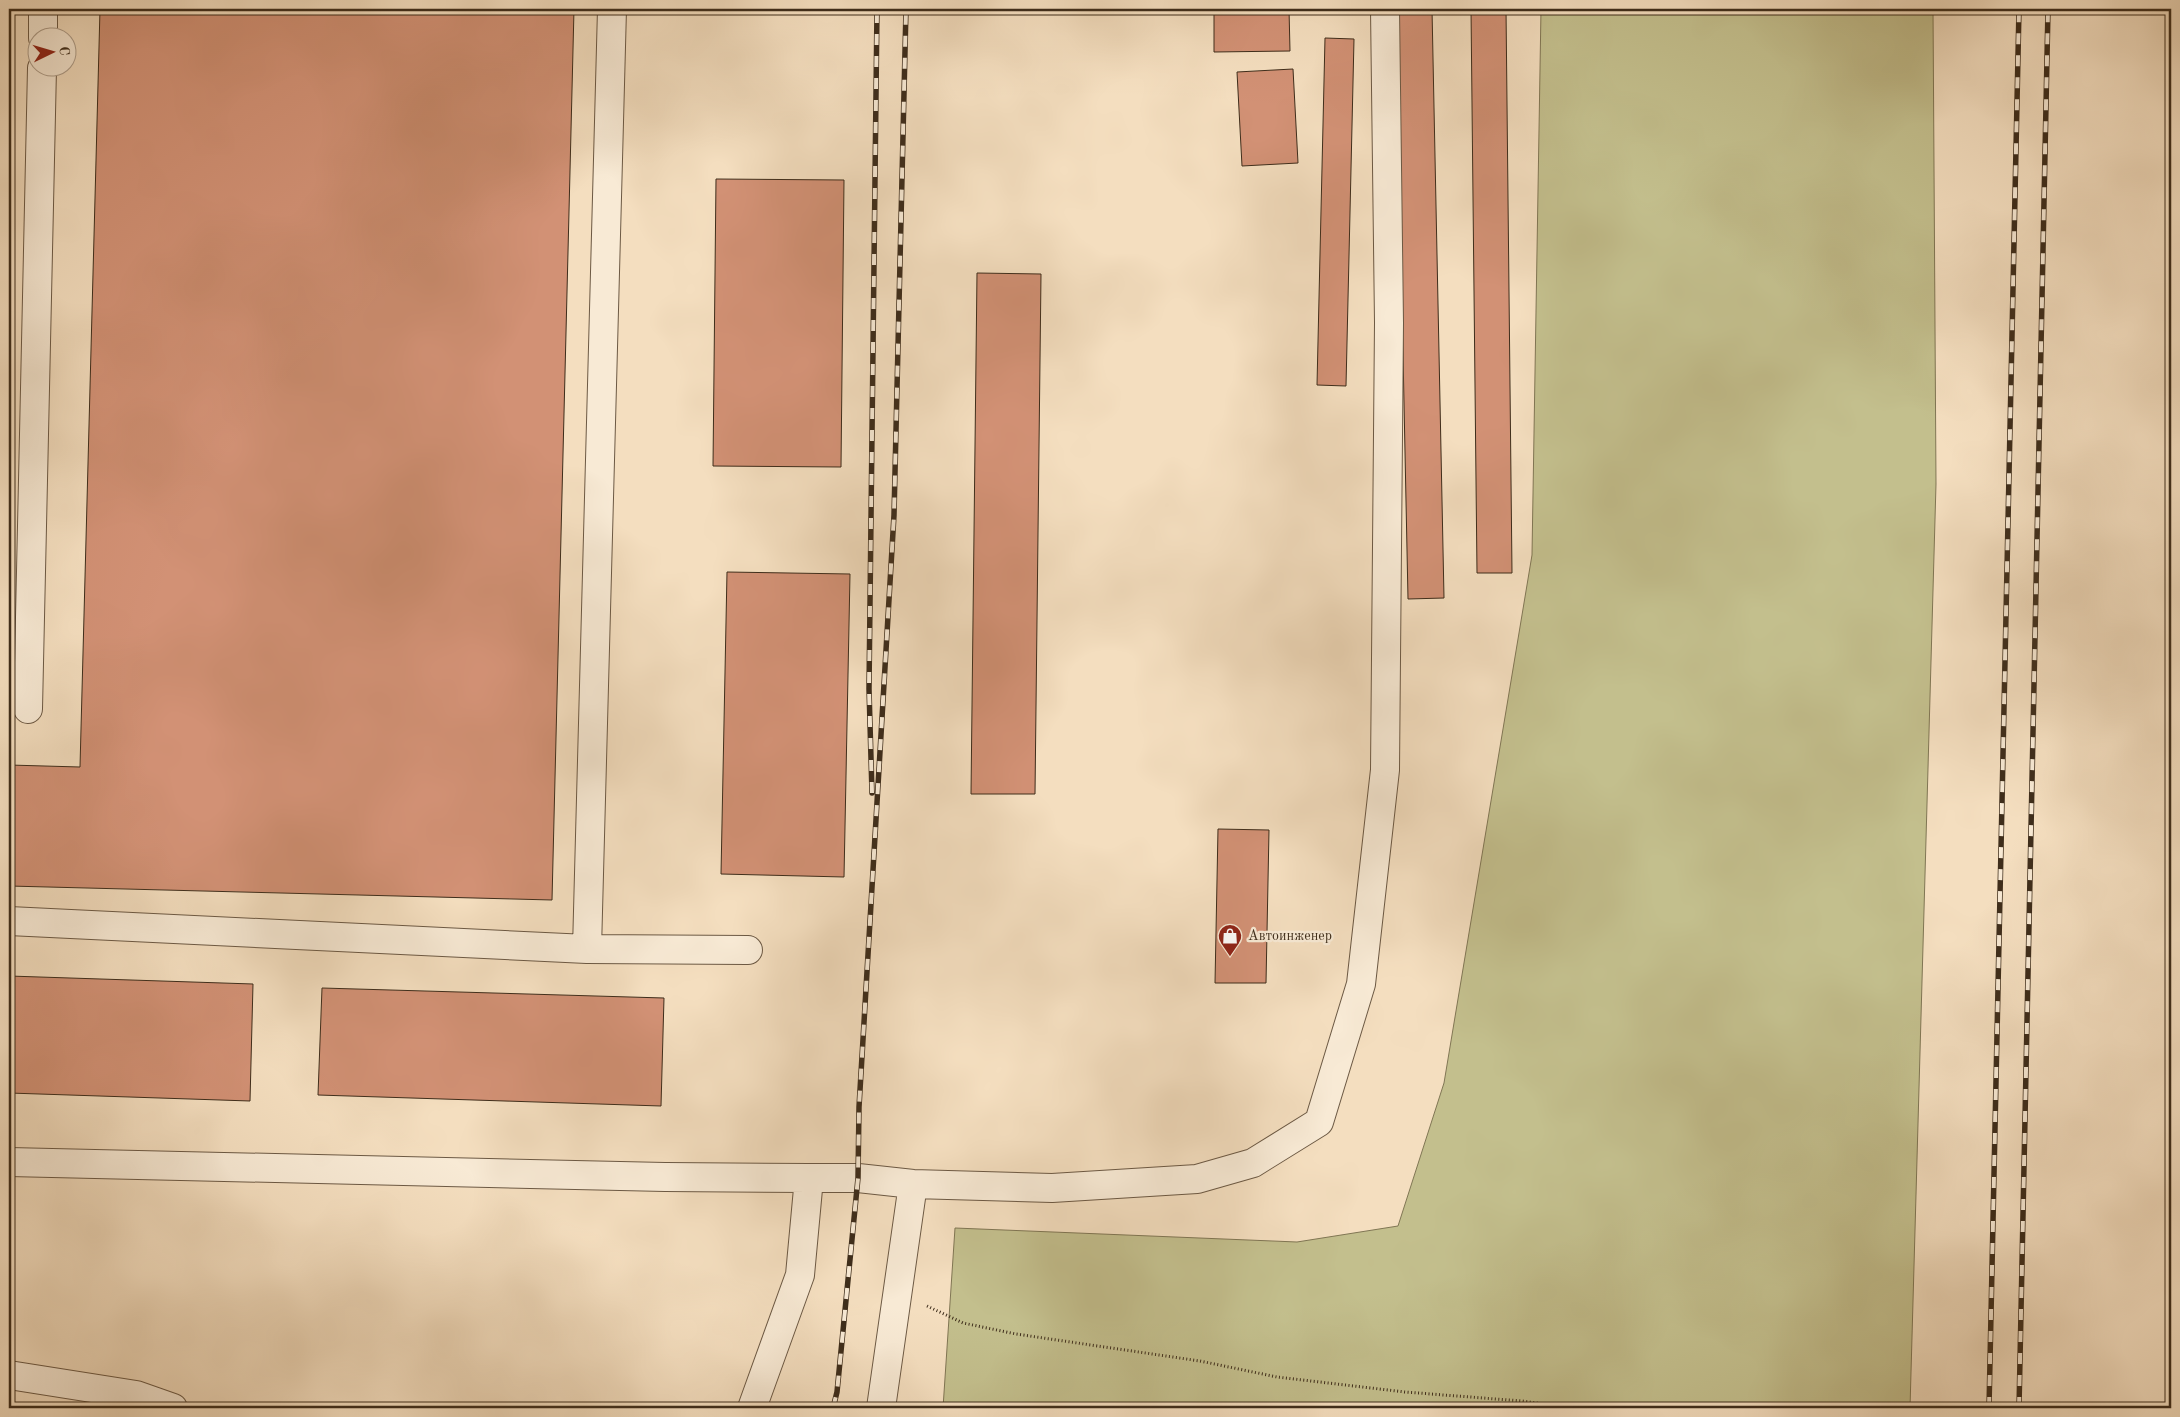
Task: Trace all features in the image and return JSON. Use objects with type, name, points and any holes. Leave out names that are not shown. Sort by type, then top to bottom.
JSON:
[{"type":"street","points":[[42,28],[43,9]]},
{"type":"street","points":[[587,949],[612,9]]},
{"type":"street","points":[[9,1162],[665,1177],[858,1178],[912,1184],[1052,1188],[1197,1178],[1253,1163],[1319,1122],[1360,984],[1385,770],[1389,323],[1385,9]]},
{"type":"street","points":[[28,709],[42,78]]},
{"type":"street","points":[[9,921],[587,949],[748,950]]},
{"type":"street","points":[[752,1408],[800,1275],[810,1178]]},
{"type":"street","points":[[881,1408],[912,1184]]},
{"type":"street","points":[[9,1375],[136,1395],[173,1408]]},
{"type":"path","points":[[900,1276],[922,1303],[963,1323],[1016,1334],[1200,1361],[1277,1377],[1404,1392],[1522,1401],[1574,1408]]},
{"type":"shaded area","points":[[1541,9],[1933,9],[1936,484],[1910,1408],[943,1408],[955,1228],[1297,1242],[1398,1226],[1444,1083],[1532,555]]},
{"type":"building","points":[[100,9],[574,9],[552,900],[9,886],[9,765],[80,767]]},
{"type":"building","points":[[1214,9],[1289,9],[1290,51],[1214,52]]},
{"type":"building","points":[[1396,9],[1432,9],[1444,598],[1408,599]]},
{"type":"building","points":[[1471,9],[1506,9],[1512,573],[1477,573]]},
{"type":"building","points":[[1325,38],[1354,39],[1346,386],[1317,385]]},
{"type":"building","points":[[1293,69],[1298,163],[1242,166],[1237,72]]},
{"type":"building","points":[[716,179],[844,180],[841,467],[713,466]]},
{"type":"building","points":[[977,273],[1041,274],[1035,794],[971,794]]},
{"type":"building","points":[[727,572],[850,574],[844,877],[721,874]]},
{"type":"building","points":[[1218,829],[1269,830],[1266,983],[1215,983]]},
{"type":"building","points":[[9,976],[253,984],[250,1101],[9,1093]]},
{"type":"building","points":[[322,988],[664,998],[661,1106],[318,1095]]},
{"type":"railway","points":[[872,793],[869,689],[877,9]]},
{"type":"railway","points":[[833,1408],[837,1392],[858,1178],[859,1107],[894,515],[906,9]]},
{"type":"railway","points":[[1989,1408],[2019,9]]},
{"type":"railway","points":[[2019,1408],[2048,9]]},
{"type":"place","name":"Автоинженер","points":[[1230,957]]}]
